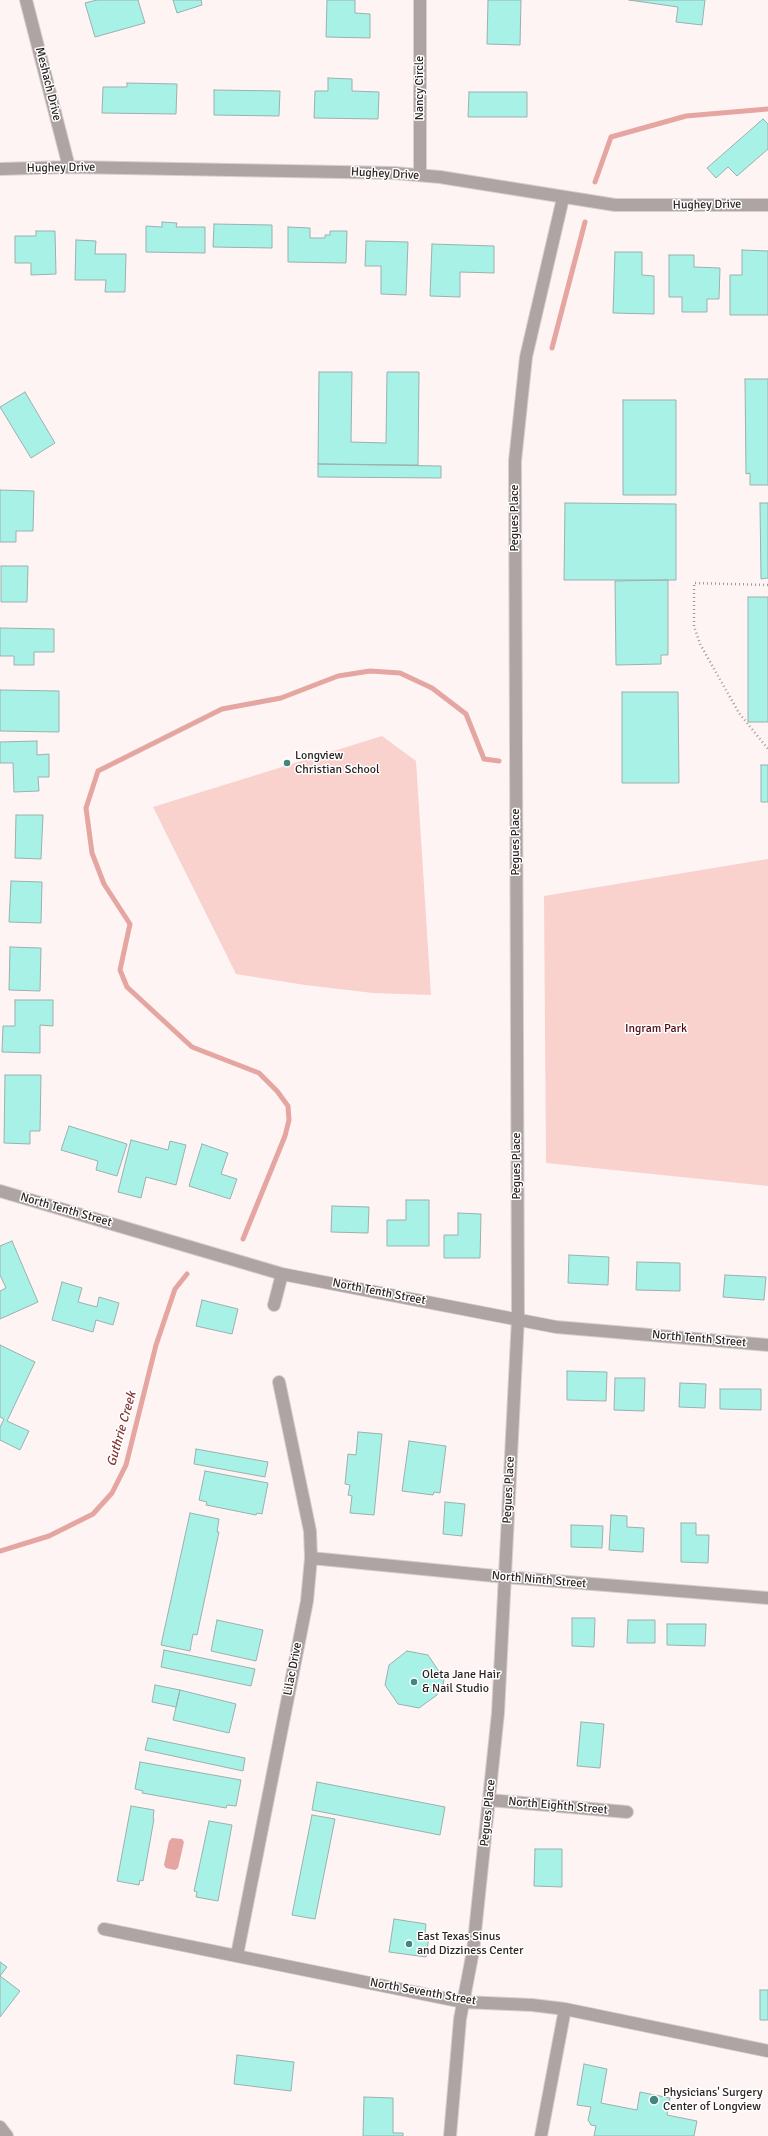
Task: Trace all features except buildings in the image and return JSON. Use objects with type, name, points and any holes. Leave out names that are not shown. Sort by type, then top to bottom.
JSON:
[{"type":"street","name":"Meshach Drive","points":[[26,0],[69,167]]},
{"type":"street","name":"Nancy Circle","points":[[420,0],[420,175]]},
{"type":"street","name":"Hughey Drive","points":[[0,169],[69,167],[368,172],[420,175],[563,198],[624,206],[768,205]]},
{"type":"street","name":"Pegues Place","points":[[450,2136],[463,2002],[472,1962],[498,1714],[518,1318],[515,461],[526,357],[563,198]]},
{"type":"street","name":"North Tenth Street","points":[[0,1191],[282,1274],[518,1318],[556,1327],[768,1345]]},
{"type":"street","points":[[274,1305],[282,1274]]},
{"type":"street","name":"Lilac Drive","points":[[237,1955],[307,1601],[311,1558],[310,1531],[279,1382]]},
{"type":"street","name":"North Ninth Street","points":[[311,1558],[505,1577],[768,1598]]},
{"type":"street","name":"North Eighth Street","points":[[489,1800],[627,1812]]},
{"type":"street","name":"North Seventh Street","points":[[104,1929],[463,2002],[532,2005],[565,2009],[768,2051]]},
{"type":"street","points":[[541,2136],[565,2009]]},
{"type":"street","points":[[0,2127],[7,2136]]},
{"type":"path","points":[[768,585],[694,583],[694,626],[700,644],[738,713],[768,749]]},
{"type":"green space","points":[[382,736],[416,761],[431,995],[373,993],[305,985],[236,974],[153,807]]},
{"type":"green space","name":"Ingram Park","points":[[768,859],[768,1186],[546,1163],[544,896]]},
{"type":"shaded area","points":[[172,1838],[182,1839],[184,1842],[178,1868],[175,1870],[166,1868],[164,1865],[169,1841]]},
{"type":"waterway","points":[[595,182],[611,137],[686,116],[768,109]]},
{"type":"waterway","points":[[552,348],[585,222]]},
{"type":"waterway","points":[[243,1239],[285,1136],[289,1120],[288,1106],[277,1091],[259,1073],[192,1047],[127,987],[120,970],[130,924],[104,884],[92,853],[86,808],[98,771],[222,709],[281,698],[338,676],[370,671],[400,673],[432,688],[466,714],[484,759],[499,761]]},
{"type":"waterway","name":"Guthrie Creek","points":[[0,1551],[49,1536],[93,1514],[112,1493],[126,1465],[156,1345],[175,1289],[187,1274]]},
{"type":"place","name":"Longview Christian School","points":[[287,763]]},
{"type":"place","name":"Oleta Jane Hair & Nail Studio","points":[[414,1682]]},
{"type":"place","name":"East Texas Sinus and Dizziness Center","points":[[409,1944]]},
{"type":"place","name":"Physicians' Surgery Center of Longview","points":[[654,2100]]}]
